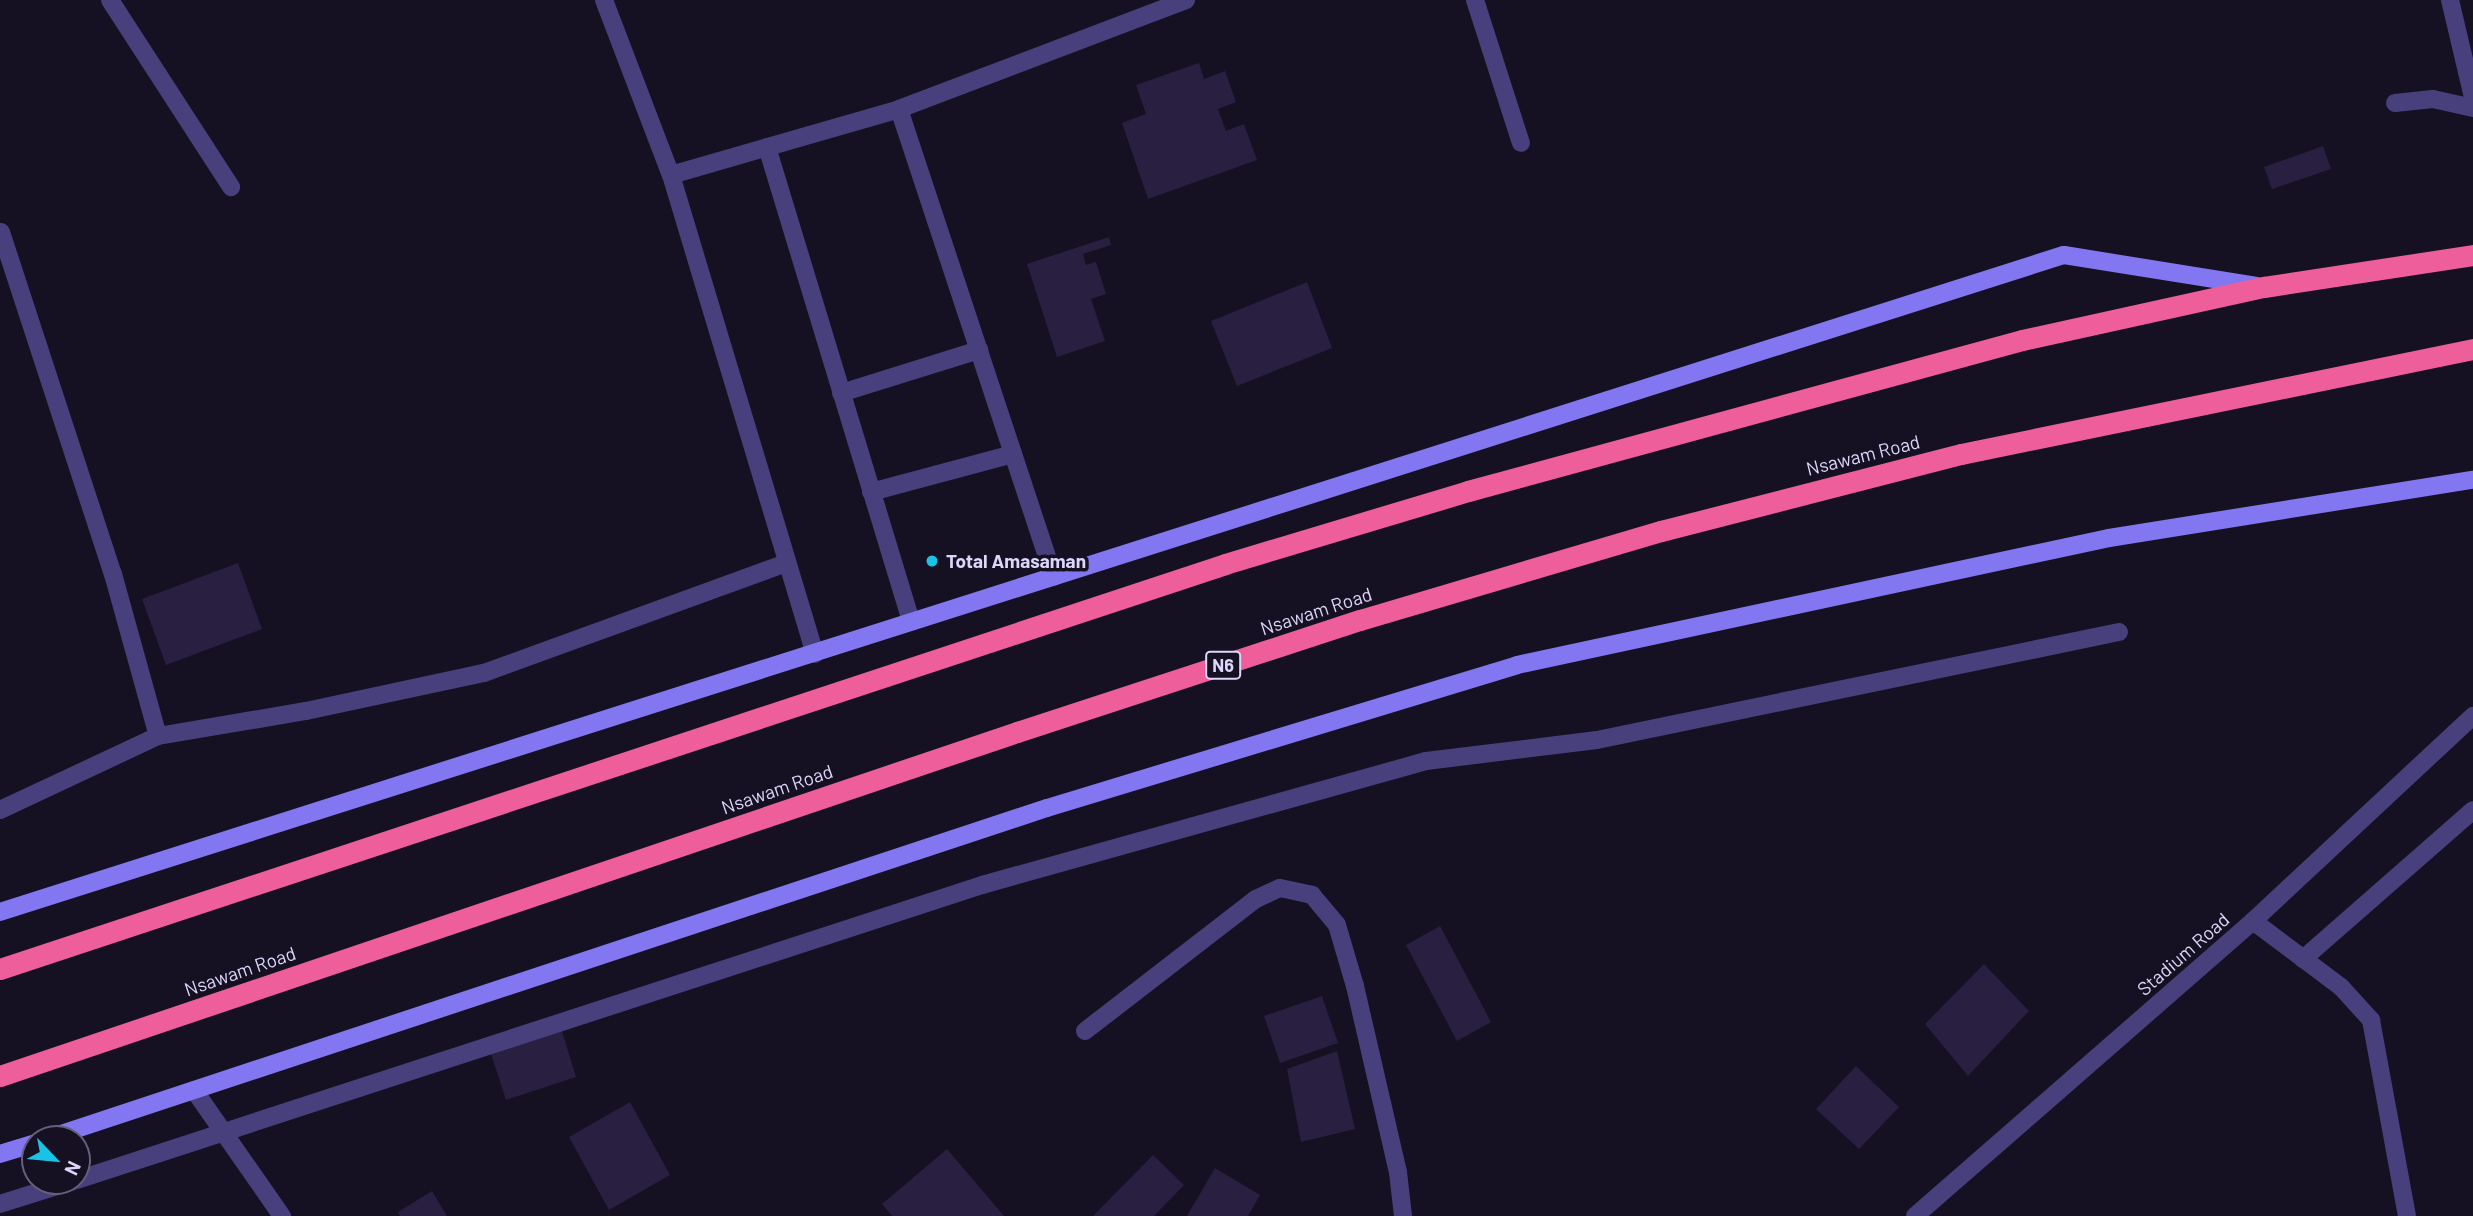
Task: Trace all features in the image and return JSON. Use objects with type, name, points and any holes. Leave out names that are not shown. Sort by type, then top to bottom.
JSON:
[{"type":"highway","points":[[0,970],[1225,564],[1417,506],[2022,340],[2264,287],[2473,255]]},
{"type":"highway","name":"Nsawam Road","points":[[0,1076],[1030,728],[1360,620],[1648,534],[1961,454],[2473,349]]},
{"type":"main road","points":[[0,912],[389,785],[815,654],[2064,255],[2264,287]]},
{"type":"main road","points":[[88,1125],[1047,808],[1517,665],[2109,538],[2473,480]]},
{"type":"main road","points":[[0,1154],[21,1147]]},
{"type":"street","points":[[110,0],[231,187]]},
{"type":"street","points":[[604,0],[671,175],[815,654]]},
{"type":"street","points":[[671,175],[899,109],[1186,0]]},
{"type":"street","points":[[1475,0],[1521,143]]},
{"type":"street","points":[[2450,0],[2473,96]]},
{"type":"street","points":[[2395,103],[2433,99],[2473,108]]},
{"type":"street","points":[[899,109],[1054,577]]},
{"type":"street","points":[[767,147],[911,622]]},
{"type":"street","points":[[1,232],[113,574],[158,736]]},
{"type":"street","points":[[841,393],[979,350]]},
{"type":"street","points":[[871,492],[1013,454]]},
{"type":"street","points":[[0,810],[158,736],[306,711],[484,673],[787,563]]},
{"type":"street","points":[[91,1175],[982,885],[1426,761],[1597,740],[2119,632]]},
{"type":"street","name":"Stadium Road","points":[[1915,1216],[2253,921],[2473,716]]},
{"type":"street","points":[[2302,959],[2473,810]]},
{"type":"street","points":[[1085,1031],[1256,899],[1280,888],[1312,895],[1337,925],[1355,986],[1398,1172],[1403,1216]]},
{"type":"street","points":[[2253,921],[2341,987],[2371,1020],[2407,1216]]},
{"type":"street","points":[[194,1090],[282,1216]]},
{"type":"street","points":[[0,1204],[28,1195]]},
{"type":"building","points":[[1199,63],[1204,79],[1225,71],[1236,102],[1218,109],[1226,131],[1244,124],[1257,160],[1148,199],[1122,123],[1146,114],[1136,85]]},
{"type":"building","points":[[2323,146],[2331,169],[2272,189],[2264,167]]},
{"type":"building","points":[[1109,237],[1111,245],[1083,254],[1086,265],[1096,262],[1106,294],[1091,299],[1105,341],[1057,357],[1027,264]]},
{"type":"building","points":[[1307,282],[1332,348],[1237,386],[1211,321]]},
{"type":"building","points":[[238,563],[262,629],[166,665],[142,599]]},
{"type":"building","points":[[1440,926],[1491,1022],[1457,1041],[1406,945]]},
{"type":"building","points":[[1984,964],[2029,1011],[1968,1076],[1925,1024]]},
{"type":"building","points":[[1322,996],[1338,1043],[1280,1063],[1264,1016]]},
{"type":"building","points":[[561,1028],[576,1077],[506,1100],[490,1051]]},
{"type":"building","points":[[1337,1051],[1355,1129],[1301,1142],[1287,1069]]},
{"type":"building","points":[[1856,1066],[1899,1107],[1859,1149],[1816,1109]]},
{"type":"building","points":[[630,1102],[670,1175],[609,1210],[569,1137]]},
{"type":"building","points":[[947,1149],[1004,1216],[892,1216],[882,1204]]},
{"type":"building","points":[[1153,1155],[1184,1185],[1154,1216],[1093,1216]]},
{"type":"building","points":[[1215,1168],[1260,1195],[1248,1216],[1187,1216]]},
{"type":"building","points":[[432,1191],[447,1216],[400,1216],[398,1212]]},
{"type":"place","name":"Total Amasaman","points":[[932,561]]}]
